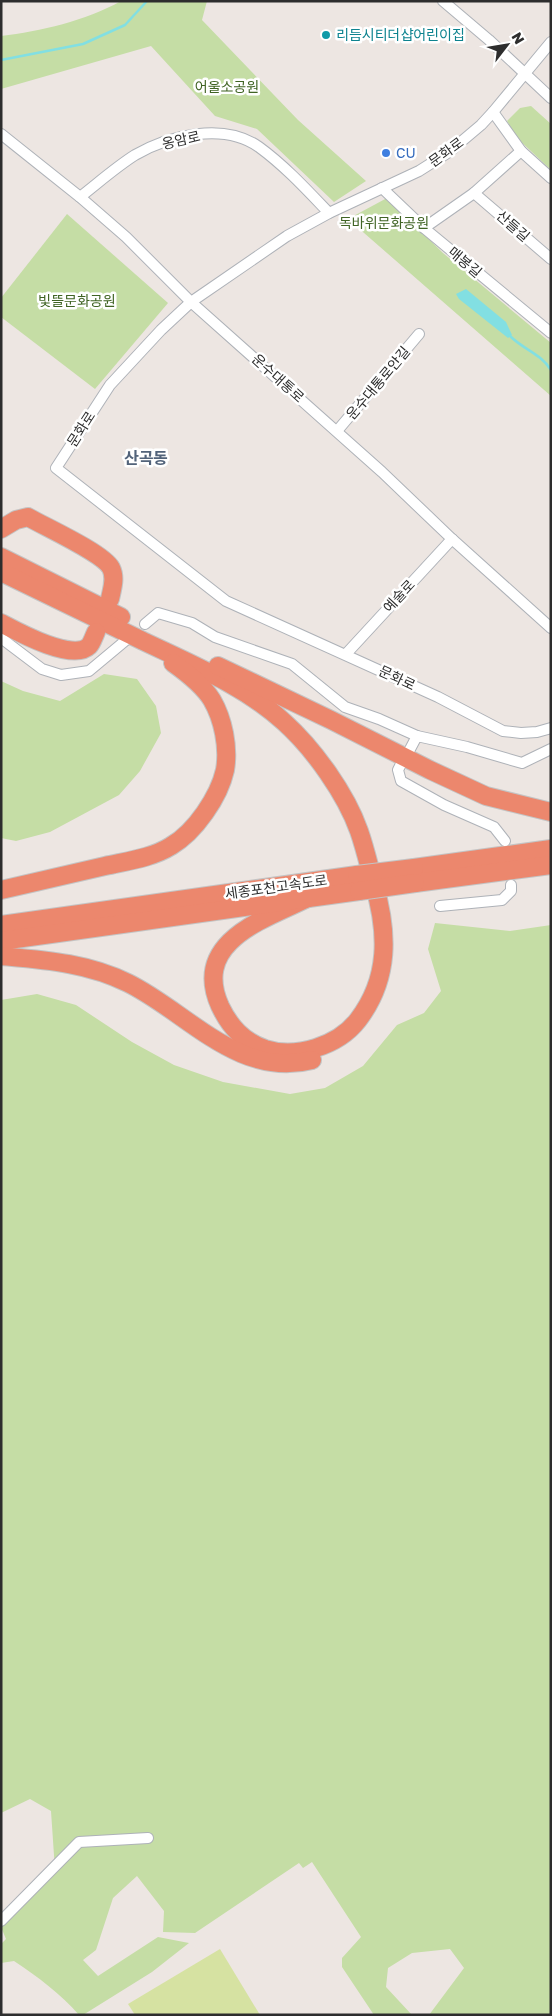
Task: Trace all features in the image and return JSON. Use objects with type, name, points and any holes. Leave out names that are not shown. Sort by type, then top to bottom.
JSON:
[{"type":"highway","points":[[4,568],[7,548],[3,528],[16,520],[28,517],[97,556],[110,566],[114,575],[110,599]]},
{"type":"highway","points":[[4,568],[138,635],[251,698],[284,722],[315,757],[339,790],[358,830],[381,907],[384,934],[383,962],[378,985],[356,1023],[340,1036],[321,1047],[295,1052],[271,1051],[255,1046],[239,1036],[227,1021],[216,996],[214,972],[221,950],[244,928],[310,897]]},
{"type":"highway","points":[[4,568],[213,664],[478,792],[551,812]]},
{"type":"highway","points":[[1,623],[67,651],[80,651],[89,646],[96,632]]},
{"type":"highway","points":[[1,890],[145,857],[163,850],[171,846],[195,825],[210,804],[224,770],[226,745],[222,723],[212,700],[200,685],[138,635]]},
{"type":"highway","points":[[1,956],[69,963],[112,976],[159,1001],[232,1050],[260,1060],[288,1064],[310,1060],[337,1051],[351,1042],[365,1028],[386,989],[391,963],[391,917],[375,853],[360,815],[340,778],[308,736],[279,708],[213,664]]},
{"type":"highway","name":"세종포천고속도로","points":[[414,876],[551,849]]},
{"type":"highway","name":"세종포천고속도로","points":[[1,925],[414,876],[551,865]]},
{"type":"highway","name":"세종포천고속도로","points":[[1,941],[310,897],[358,883]]},
{"type":"street","points":[[443,1],[489,40],[551,98]]},
{"type":"street","name":"문화로","points":[[551,42],[526,74],[481,125],[449,152],[419,171],[329,213],[287,236],[191,302],[161,330],[110,385],[56,468],[226,600],[438,697],[503,731],[521,734],[551,728]]},
{"type":"street","points":[[493,112],[521,151],[551,178]]},
{"type":"street","name":"운수대통로","points":[[1,134],[80,197],[126,237],[191,302],[337,431],[452,539],[551,628]]},
{"type":"street","name":"옹암로","points":[[80,197],[135,156],[167,141],[198,134],[229,135],[258,146],[295,176],[329,213]]},
{"type":"street","points":[[424,228],[474,193],[521,151]]},
{"type":"street","name":"매봉길","points":[[382,188],[424,228],[551,333]]},
{"type":"street","name":"산들길","points":[[474,193],[551,259]]},
{"type":"street","name":"운수대통로안길","points":[[337,431],[419,334]]},
{"type":"street","name":"예술로","points":[[346,654],[452,539]]},
{"type":"street","points":[[1,638],[42,670],[61,675],[89,672],[138,635],[158,613],[192,623],[215,637],[292,664],[344,707],[379,719],[417,736],[467,747],[522,764],[551,749]]},
{"type":"street","points":[[417,736],[398,770],[401,781],[444,805],[494,828],[505,841]]},
{"type":"street","points":[[440,906],[502,900],[511,891],[510,885]]},
{"type":"street","points":[[1,1921],[78,1842],[148,1838]]},
{"type":"green space","name":"어울소공원","points":[[121,1],[207,1],[202,20],[298,120],[366,181],[334,202],[257,129],[215,116],[151,46],[1,89],[1,36],[78,20]]},
{"type":"green space","points":[[531,106],[551,124],[551,170],[517,138],[507,121],[520,108]]},
{"type":"green space","name":"독바위문화공원","points":[[387,198],[443,253],[551,343],[551,396],[348,219]]},
{"type":"green space","name":"빛뜰문화공원","points":[[67,214],[168,303],[95,389],[1,317],[1,298]]},
{"type":"green space","points":[[104,674],[137,679],[156,706],[161,733],[140,771],[119,795],[50,832],[16,841],[1,838],[1,681],[23,691],[60,701]]},
{"type":"green space","points":[[435,923],[510,931],[551,925],[551,2015],[429,2015],[464,1968],[450,1949],[412,1953],[388,1968],[386,1987],[412,2015],[374,2015],[342,1967],[342,1958],[361,1937],[312,1862],[303,1868],[299,1863],[195,1933],[163,1932],[164,1911],[137,1876],[113,1898],[96,1950],[83,1960],[98,1976],[158,1937],[189,1943],[152,1972],[83,2015],[79,2015],[49,1986],[14,1961],[1,1963],[1,1944],[6,1939],[1,1927],[55,1870],[51,1811],[30,1799],[1,1813],[1,1000],[37,994],[76,1005],[132,1042],[174,1065],[223,1082],[290,1094],[325,1088],[363,1066],[397,1025],[424,1013],[441,991],[428,949]]},
{"type":"green space","points":[[220,1949],[260,2015],[135,2015],[128,2004]]},
{"type":"water","points":[[466,289],[506,322],[512,335],[508,338],[459,299],[456,294]]},
{"type":"waterway","points":[[1,60],[83,44],[125,25],[147,1]]},
{"type":"waterway","points":[[510,336],[542,359],[551,370]]},
{"type":"place","name":"리듬시티더샵어린이집","points":[[326,35]]},
{"type":"place","name":"CU","points":[[386,153]]},
{"type":"district","name":"산곡동","points":[[146,458]]}]
